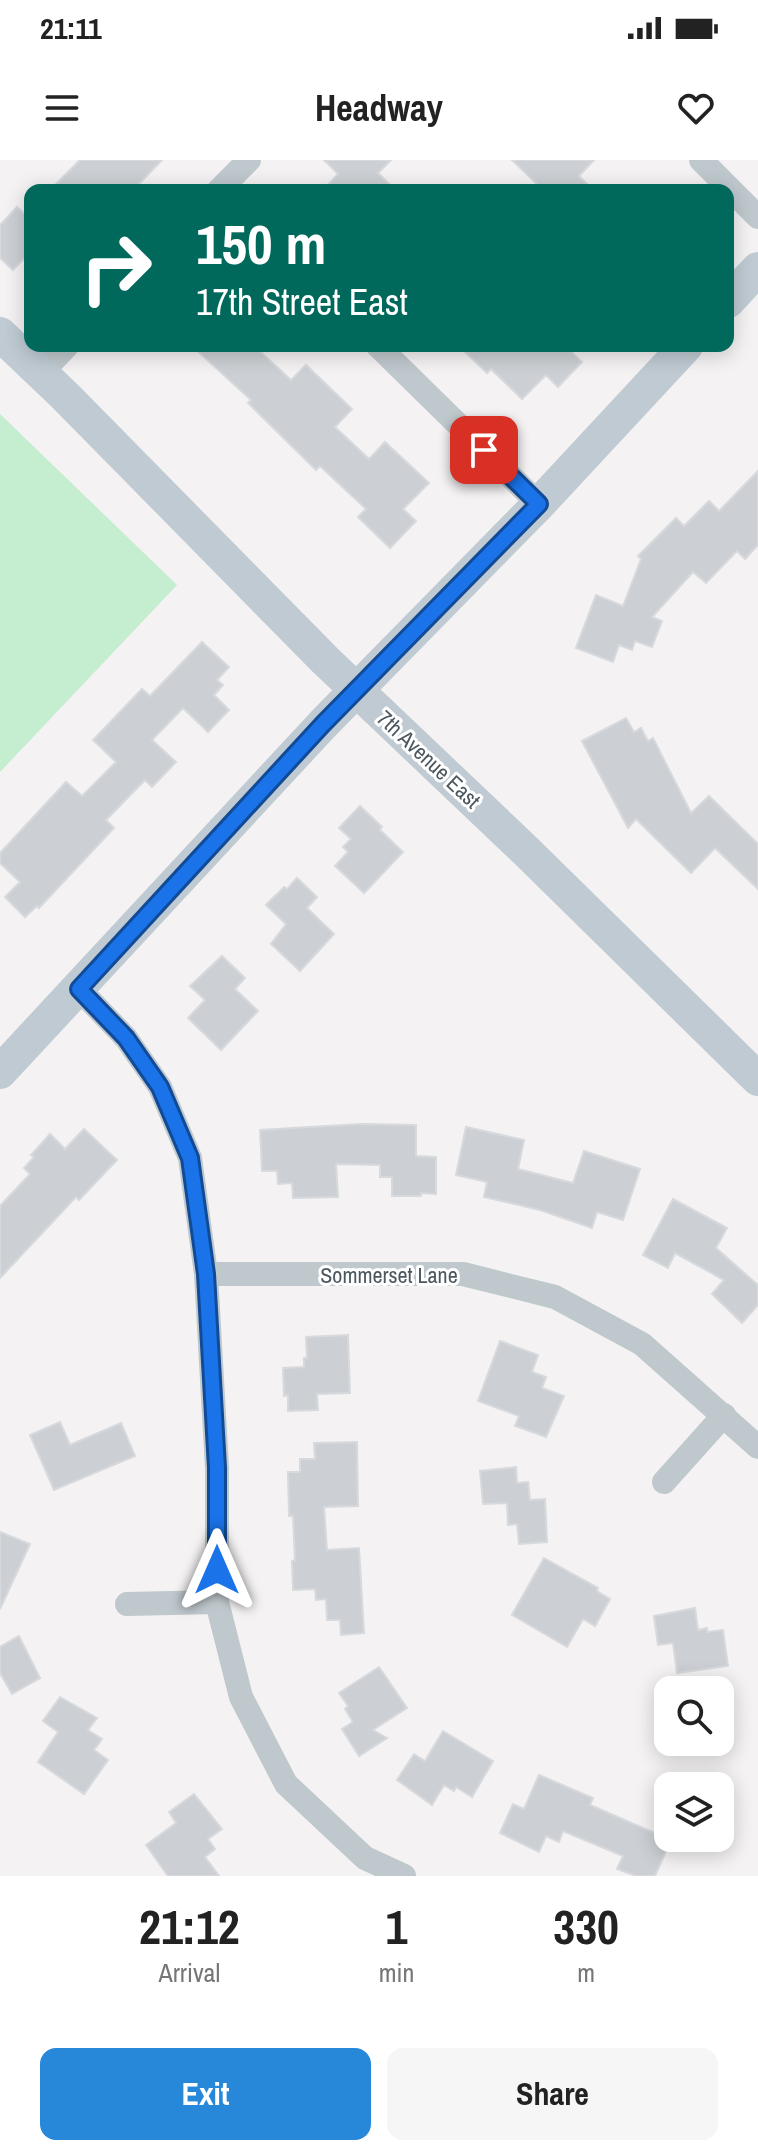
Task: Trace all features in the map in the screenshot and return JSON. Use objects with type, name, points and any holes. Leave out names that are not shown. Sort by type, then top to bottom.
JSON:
[{"type":"street","points":[[225,184],[249,160]]},
{"type":"street","points":[[701,160],[725,184]]},
{"type":"street","points":[[734,193],[758,217]]},
{"type":"street","points":[[734,295],[758,269]]},
{"type":"street","name":"7th Avenue East","points":[[0,334],[356,690],[526,851],[758,1079]]},
{"type":"street","points":[[41,373],[61,352]]},
{"type":"street","points":[[384,352],[539,504]]},
{"type":"street","points":[[0,1072],[356,690],[539,504],[680,352]]},
{"type":"street","points":[[79,989],[126,1038],[160,1087],[190,1158],[206,1274],[217,1468],[217,1602],[241,1697],[286,1784],[365,1858],[404,1876]]},
{"type":"street","name":"Sommerset Lane","points":[[206,1274],[463,1274],[555,1297],[642,1344],[758,1447]]},
{"type":"street","points":[[664,1482],[724,1415]]},
{"type":"street","points":[[127,1604],[217,1602]]},
{"type":"green space","points":[[0,414],[177,585],[0,772]]},
{"type":"building","points":[[80,160],[162,160],[139,184],[56,184]]},
{"type":"building","points":[[324,160],[391,160],[378,173],[389,184],[329,184],[338,174]]},
{"type":"building","points":[[512,160],[594,160],[579,176],[587,184],[537,184]]},
{"type":"building","points":[[17,207],[24,213],[24,258],[13,270],[0,258],[0,225]]},
{"type":"building","points":[[199,352],[261,352],[291,380],[306,365],[352,409],[335,427],[369,459],[385,442],[429,483],[403,509],[416,521],[390,548],[358,517],[366,509],[320,466],[316,470],[248,403],[251,400]]},
{"type":"building","points":[[465,352],[571,352],[582,362],[558,387],[546,375],[522,399],[491,369],[487,373]]},
{"type":"building","points":[[758,471],[758,545],[745,559],[737,551],[706,583],[693,572],[652,617],[662,621],[652,647],[635,641],[632,650],[619,645],[613,662],[576,648],[596,595],[623,606],[641,559],[638,556],[676,518],[684,526],[709,501],[719,511]]},
{"type":"building","points":[[202,642],[229,667],[217,680],[223,685],[214,695],[229,710],[208,732],[183,708],[152,740],[176,762],[152,787],[145,780],[106,820],[114,828],[39,908],[37,906],[25,917],[5,897],[20,882],[0,863],[0,853],[66,782],[82,796],[116,762],[93,740],[142,689],[150,696]]},
{"type":"building","points":[[626,718],[634,732],[641,728],[648,741],[653,738],[691,813],[709,796],[758,844],[758,889],[715,848],[691,873],[636,819],[628,828],[582,741]]},
{"type":"building","points":[[360,806],[403,852],[364,893],[335,866],[348,852],[343,847],[351,839],[339,828]]},
{"type":"building","points":[[297,878],[317,897],[307,908],[334,934],[300,971],[271,944],[286,924],[266,905]]},
{"type":"building","points":[[222,956],[245,978],[235,989],[258,1011],[221,1050],[188,1018],[205,1000],[190,986]]},
{"type":"building","points":[[361,1124],[416,1125],[416,1156],[436,1157],[436,1194],[392,1196],[392,1177],[380,1177],[380,1165],[336,1164],[338,1197],[293,1198],[292,1183],[278,1184],[277,1171],[262,1171],[260,1130]]},
{"type":"building","points":[[466,1127],[524,1140],[518,1169],[573,1183],[584,1151],[640,1169],[623,1220],[597,1212],[592,1228],[540,1210],[484,1197],[487,1182],[456,1175]]},
{"type":"building","points":[[84,1129],[117,1160],[79,1200],[76,1197],[0,1278],[0,1206],[30,1174],[24,1168],[50,1134],[65,1149]]},
{"type":"building","points":[[673,1199],[727,1228],[716,1248],[758,1285],[758,1305],[742,1323],[712,1294],[724,1280],[675,1253],[668,1268],[643,1255]]},
{"type":"building","points":[[348,1335],[350,1393],[317,1394],[318,1410],[288,1411],[283,1368],[304,1367],[306,1337]]},
{"type":"building","points":[[500,1341],[538,1355],[532,1372],[546,1377],[542,1388],[564,1396],[546,1437],[515,1426],[519,1416],[478,1401]]},
{"type":"building","points":[[60,1422],[70,1445],[121,1423],[135,1456],[54,1490],[30,1435]]},
{"type":"building","points":[[357,1442],[358,1506],[324,1507],[327,1550],[359,1548],[364,1633],[341,1635],[340,1620],[327,1620],[326,1599],[316,1600],[315,1589],[293,1590],[292,1561],[295,1560],[293,1516],[289,1516],[288,1472],[300,1472],[300,1459],[315,1459],[314,1443]]},
{"type":"building","points":[[516,1467],[517,1483],[528,1482],[530,1500],[545,1499],[547,1542],[519,1544],[517,1524],[508,1525],[507,1503],[483,1504],[480,1471]]},
{"type":"building","points":[[0,1532],[30,1544],[0,1609]]},
{"type":"building","points":[[544,1558],[598,1588],[597,1591],[610,1599],[595,1626],[583,1619],[567,1647],[512,1615]]},
{"type":"building","points":[[695,1608],[698,1630],[723,1630],[728,1666],[677,1673],[673,1643],[658,1645],[654,1616]]},
{"type":"building","points":[[19,1636],[40,1678],[12,1694],[0,1673],[0,1647]]},
{"type":"building","points":[[379,1667],[407,1708],[373,1730],[387,1738],[359,1756],[342,1729],[353,1722],[345,1709],[348,1706],[339,1693]]},
{"type":"building","points":[[60,1697],[97,1718],[88,1730],[102,1739],[94,1750],[108,1760],[84,1794],[38,1762],[58,1732],[43,1721]]},
{"type":"building","points":[[443,1731],[493,1761],[472,1797],[456,1787],[454,1791],[444,1785],[432,1805],[397,1780],[414,1754],[425,1761]]},
{"type":"building","points":[[539,1775],[593,1798],[590,1805],[654,1833],[654,1852],[666,1852],[655,1876],[636,1876],[617,1869],[623,1856],[563,1831],[559,1842],[546,1836],[539,1852],[500,1833],[513,1804],[524,1809]]},
{"type":"building","points":[[194,1794],[222,1829],[208,1839],[215,1849],[205,1857],[219,1876],[168,1876],[146,1845],[176,1823],[169,1812]]},
{"type":"route","points":[[217,1570],[217,1468],[206,1274],[190,1158],[160,1087],[126,1038],[79,989],[323,724],[539,504],[484,450]]}]
